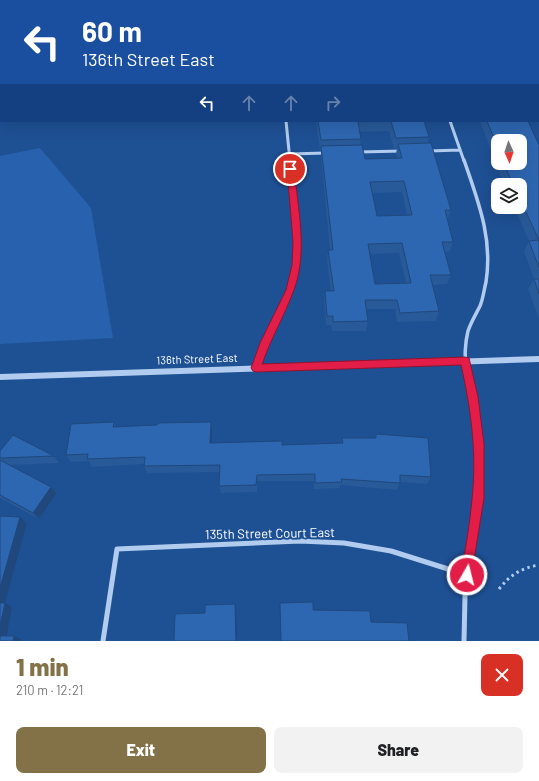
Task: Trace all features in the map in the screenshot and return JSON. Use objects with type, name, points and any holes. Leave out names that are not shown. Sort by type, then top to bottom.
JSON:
[{"type":"street","points":[[256,368],[265,343],[290,290],[296,265],[297,242],[286,122]]},
{"type":"street","points":[[450,122],[482,212],[486,231],[488,255],[486,281],[481,304],[468,331],[465,361],[474,397],[479,444],[478,498],[464,604],[464,641]]},
{"type":"street","points":[[421,151],[460,150]]},
{"type":"street","points":[[351,152],[406,151]]},
{"type":"street","points":[[289,154],[328,153]]},
{"type":"street","name":"136th Street East","points":[[0,377],[539,359]]},
{"type":"street","name":"135th Street Court East","points":[[103,641],[117,548],[300,541],[344,543],[391,551],[467,575]]},
{"type":"path","points":[[499,589],[506,579],[523,568],[539,565]]},
{"type":"shaded area","points":[[40,148],[91,208],[113,338],[0,344],[0,156]]},
{"type":"building","points":[[318,122],[358,122],[361,139],[321,140]]},
{"type":"building","points":[[391,122],[424,122],[429,137],[396,138]]},
{"type":"building","points":[[487,122],[528,122],[539,145],[539,240],[527,214],[527,178],[510,178],[507,170],[527,170],[527,134],[492,134]]},
{"type":"building","points":[[431,143],[451,210],[445,210],[453,242],[442,242],[451,275],[430,275],[439,311],[400,313],[397,300],[365,300],[368,321],[333,322],[333,316],[327,316],[325,291],[334,291],[328,250],[333,250],[321,146],[362,145],[365,159],[402,158],[398,144]],"holes":[[[404,181],[412,215],[377,216],[370,182]],[[402,243],[411,283],[375,284],[368,244]]]},
{"type":"building","points":[[539,240],[539,268],[529,241]]},
{"type":"building","points":[[534,279],[539,279],[539,294]]},
{"type":"building","points":[[114,422],[113,427],[157,425],[158,423],[211,422],[210,443],[282,441],[282,445],[343,443],[342,438],[376,438],[376,434],[428,438],[431,477],[400,475],[400,483],[341,479],[342,482],[315,483],[315,474],[257,475],[256,485],[219,486],[220,465],[144,466],[145,457],[87,459],[88,454],[66,455],[71,424]]},
{"type":"building","points":[[13,435],[54,456],[0,458],[0,451]]},
{"type":"building","points":[[0,460],[51,487],[33,513],[0,495]]},
{"type":"building","points":[[0,516],[20,517],[0,588]]},
{"type":"building","points":[[313,602],[313,610],[370,611],[371,622],[407,623],[409,641],[281,641],[280,603]]},
{"type":"building","points":[[0,603],[5,603],[0,626]]},
{"type":"building","points":[[235,604],[236,641],[174,641],[175,614],[205,613],[205,605]]},
{"type":"building","points":[[0,636],[14,636],[13,641],[0,641]]},
{"type":"route","points":[[290,169],[297,242],[296,265],[290,290],[265,343],[256,368],[465,361],[474,397],[479,444],[478,498],[467,575]]}]
